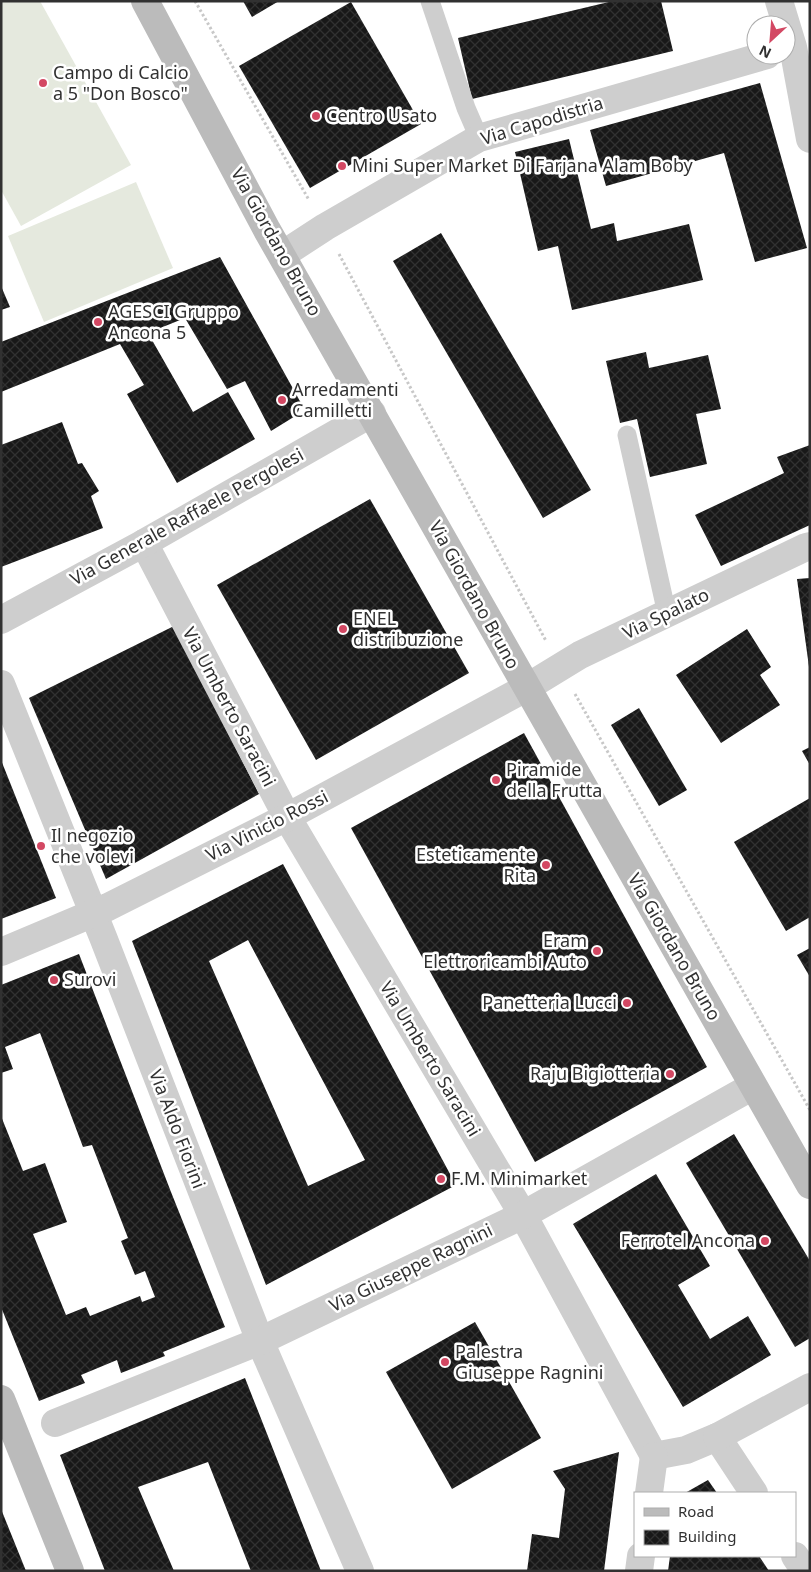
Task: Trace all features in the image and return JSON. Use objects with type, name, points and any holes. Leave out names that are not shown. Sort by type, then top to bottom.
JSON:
[{"type":"main road","name":"Via Giordano Bruno","points":[[145,1],[282,255],[526,688],[810,1185]]},
{"type":"main road","points":[[1,1398],[70,1571]]},
{"type":"street","points":[[779,1],[782,15]]},
{"type":"street","name":"Via Capodistria","points":[[282,255],[325,227],[479,138],[746,61]]},
{"type":"street","points":[[794,65],[810,139]]},
{"type":"street","name":"Via Generale Raffaele Pergolesi","points":[[1,620],[144,543],[372,413]]},
{"type":"street","name":"Via Umberto Saracini","points":[[144,543],[287,817],[522,1215],[654,1456]]},
{"type":"street","name":"Via Spalato","points":[[526,688],[580,655],[810,546]]},
{"type":"street","name":"Via Aldo Fiorini","points":[[1,684],[260,1340],[360,1571]]},
{"type":"street","name":"Via Vinicio Rossi","points":[[1,952],[93,914],[287,817],[526,688]]},
{"type":"street","name":"Via Giuseppe Ragnini","points":[[56,1423],[260,1340],[522,1215],[754,1086]]},
{"type":"street","points":[[649,1492],[654,1456],[686,1450],[717,1437],[810,1387]]},
{"type":"street","points":[[717,1437],[753,1492]]},
{"type":"street","points":[[639,1571],[641,1557]]},
{"type":"street","points":[[796,1557],[805,1571]]},
{"type":"lane","points":[[430,1],[466,108],[479,138]]},
{"type":"lane","points":[[627,435],[668,614]]},
{"type":"path","points":[[195,1],[325,227],[560,668],[810,1110]]},
{"type":"shaded area","name":"Campo di Calcio a 5 \"Don Bosco\"","points":[[1,1],[40,1],[131,165],[21,226],[1,190]]},
{"type":"shaded area","points":[[136,182],[173,268],[44,322],[8,236]]},
{"type":"building","points":[[243,1],[279,1],[252,17]]},
{"type":"building","points":[[613,1],[661,1],[673,51],[472,99],[458,38]]},
{"type":"building","points":[[351,2],[421,124],[310,188],[239,66]]},
{"type":"building","points":[[760,83],[807,248],[755,262],[724,153],[606,186],[590,130]]},
{"type":"building","points":[[569,139],[591,229],[614,223],[617,241],[689,224],[703,280],[572,310],[558,246],[538,251],[515,152]]},
{"type":"building","points":[[441,233],[591,490],[543,518],[393,261]]},
{"type":"building","points":[[220,257],[301,403],[297,415],[271,431],[245,381],[227,389],[185,318],[148,333],[193,412],[228,392],[255,439],[177,483],[127,394],[144,385],[120,344],[1,392],[1,342]]},
{"type":"building","points":[[1,286],[10,307],[1,310]]},
{"type":"building","points":[[646,352],[649,368],[708,355],[721,409],[696,414],[707,464],[650,477],[637,419],[620,423],[606,361]]},
{"type":"building","points":[[62,422],[78,464],[82,463],[99,491],[91,496],[103,528],[1,567],[1,445]]},
{"type":"building","points":[[810,445],[810,525],[721,566],[695,515],[784,473],[777,457]]},
{"type":"building","name":"ENEL distribuzione","points":[[370,499],[469,673],[316,760],[217,585]]},
{"type":"building","points":[[810,578],[810,667],[809,667],[797,579]]},
{"type":"building","points":[[174,626],[259,794],[106,879],[29,698]]},
{"type":"building","points":[[747,629],[771,667],[760,675],[780,705],[721,743],[676,675]]},
{"type":"building","points":[[639,708],[687,790],[659,806],[611,725]]},
{"type":"building","points":[[524,733],[707,1067],[535,1162],[351,828]]},
{"type":"building","points":[[810,747],[810,765],[802,751]]},
{"type":"building","points":[[1,760],[56,898],[1,919]]},
{"type":"building","points":[[810,798],[810,917],[786,931],[734,842]]},
{"type":"building","points":[[283,864],[456,1185],[266,1285],[132,941]],"holes":[[[248,940],[365,1160],[308,1186],[209,961]]]},
{"type":"building","points":[[810,948],[810,977],[797,955]]},
{"type":"building","points":[[79,954],[225,1327],[163,1352],[165,1356],[121,1373],[117,1360],[81,1375],[85,1383],[39,1401],[1,1307],[1,1116],[23,1171],[45,1163],[67,1222],[33,1234],[66,1315],[86,1307],[90,1316],[140,1296],[142,1302],[155,1297],[145,1271],[135,1275],[121,1241],[128,1238],[92,1145],[83,1147],[40,1033],[5,1047],[13,1069],[1,1073],[1,985]]},
{"type":"building","name":"Ferrotel Ancona","points":[[734,1134],[810,1261],[810,1338],[795,1347],[686,1163]]},
{"type":"building","points":[[656,1174],[710,1266],[678,1285],[710,1339],[748,1316],[771,1355],[683,1407],[573,1224]]},
{"type":"building","points":[[475,1322],[541,1438],[452,1489],[386,1372]]},
{"type":"building","points":[[245,1378],[321,1571],[251,1571],[208,1462],[138,1487],[174,1571],[105,1571],[60,1455]]},
{"type":"building","points":[[619,1452],[604,1571],[527,1571],[532,1534],[559,1538],[565,1489],[553,1471]]},
{"type":"building","points":[[708,1480],[716,1492],[687,1492]]},
{"type":"building","points":[[1,1509],[26,1571],[1,1571]]},
{"type":"building","points":[[670,1557],[760,1557],[769,1571],[668,1571]]},
{"type":"place","name":"Campo di Calcio a 5 \"Don Bosco\"","points":[[43,83]]},
{"type":"place","name":"Centro Usato","points":[[316,116]]},
{"type":"place","name":"Mini Super Market Di Farjana Alam Boby","points":[[342,166]]},
{"type":"place","name":"AGESCI Gruppo Ancona 5","points":[[98,322]]},
{"type":"place","name":"Arredamenti Camilletti","points":[[282,400]]},
{"type":"place","name":"ENEL distribuzione","points":[[343,629]]},
{"type":"place","name":"Piramide della Frutta","points":[[496,780]]},
{"type":"place","name":"Il negozio che volevi","points":[[41,846]]},
{"type":"place","name":"Esteticamente Rita","points":[[546,865]]},
{"type":"place","name":"Eram Elettroricambi Auto","points":[[597,951]]},
{"type":"place","name":"Surovi","points":[[54,980]]},
{"type":"place","name":"Panetteria Lucci","points":[[627,1003]]},
{"type":"place","name":"Raju Bigiotteria","points":[[670,1074]]},
{"type":"place","name":"F.M. Minimarket","points":[[441,1179]]},
{"type":"place","name":"Ferrotel Ancona","points":[[765,1241]]},
{"type":"place","name":"Palestra Giuseppe Ragnini","points":[[445,1362]]}]
